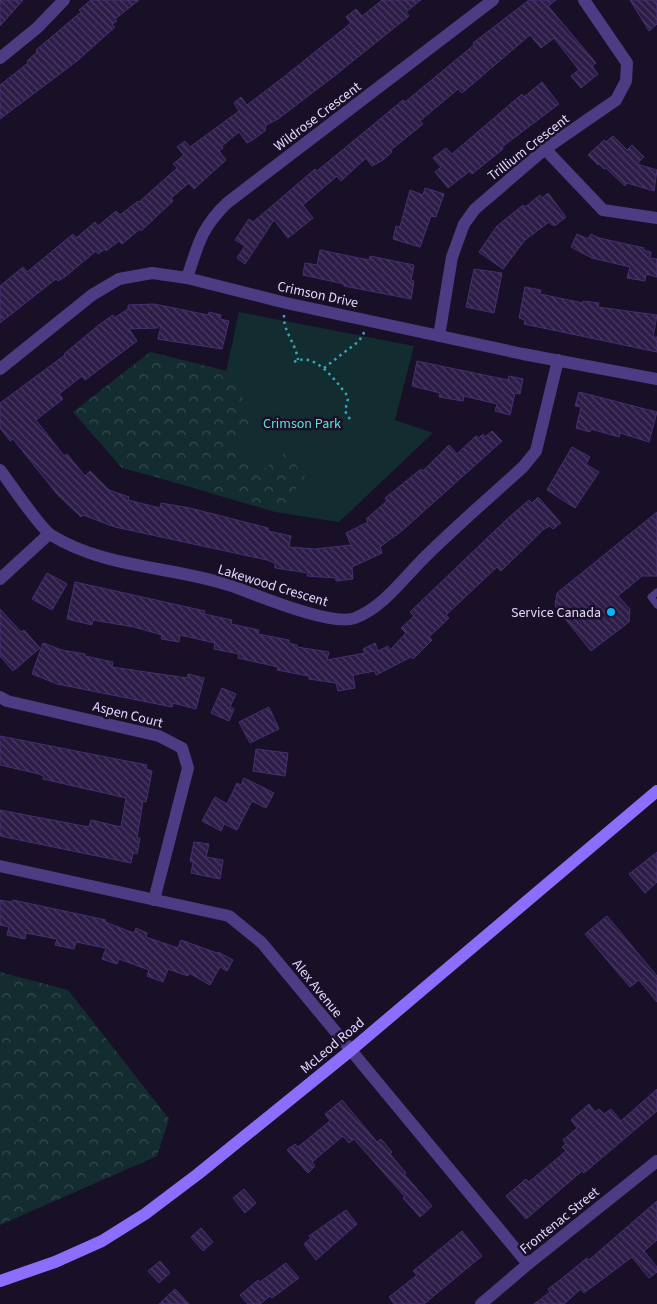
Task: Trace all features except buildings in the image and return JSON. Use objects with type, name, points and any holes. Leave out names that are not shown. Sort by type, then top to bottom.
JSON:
[{"type":"main road","name":"McLeod Road","points":[[0,1280],[55,1262],[102,1241],[145,1214],[198,1174],[350,1051],[657,791]]},
{"type":"street","points":[[0,58],[37,28],[64,0]]},
{"type":"street","name":"Wildrose Crescent","points":[[187,278],[202,233],[213,217],[227,204],[493,0]]},
{"type":"street","name":"Trillium Crescent","points":[[439,336],[452,257],[464,224],[475,209],[545,149],[616,100],[626,81],[627,62],[584,0]]},
{"type":"street","points":[[545,149],[603,210],[657,218]]},
{"type":"street","name":"Crimson Drive","points":[[0,369],[92,295],[119,279],[152,273],[187,278],[286,303],[439,336],[657,379]]},
{"type":"street","name":"Lakewood Crescent","points":[[0,470],[49,534],[80,551],[229,585],[317,615],[338,620],[354,619],[381,601],[424,558],[523,467],[536,451],[558,360]]},
{"type":"street","points":[[0,579],[49,534]]},
{"type":"street","name":"Aspen Court","points":[[0,697],[7,701],[159,736],[182,748],[188,768],[154,900]]},
{"type":"street","name":"Alex Avenue","points":[[0,866],[229,916],[262,943],[528,1264]]},
{"type":"street","name":"Frontenac Street","points":[[481,1304],[657,1161]]},
{"type":"lane","points":[[657,592],[651,597],[657,605]]},
{"type":"path","points":[[286,303],[283,325],[297,351],[298,360]]},
{"type":"path","points":[[324,368],[359,341],[370,321]]},
{"type":"path","points":[[294,362],[298,360],[324,368],[346,394],[348,399],[345,411],[351,421]]},
{"type":"green space","name":"Crimson Park","points":[[239,312],[414,346],[395,420],[433,433],[339,522],[275,512],[122,467],[226,372]]},
{"type":"green space","points":[[150,352],[235,373],[252,430],[237,444],[260,472],[286,452],[305,477],[280,510],[122,468],[73,412]]},
{"type":"green space","points":[[0,972],[68,990],[169,1119],[157,1156],[0,1225]]},
{"type":"place","name":"Service Canada","points":[[611,612]]}]
